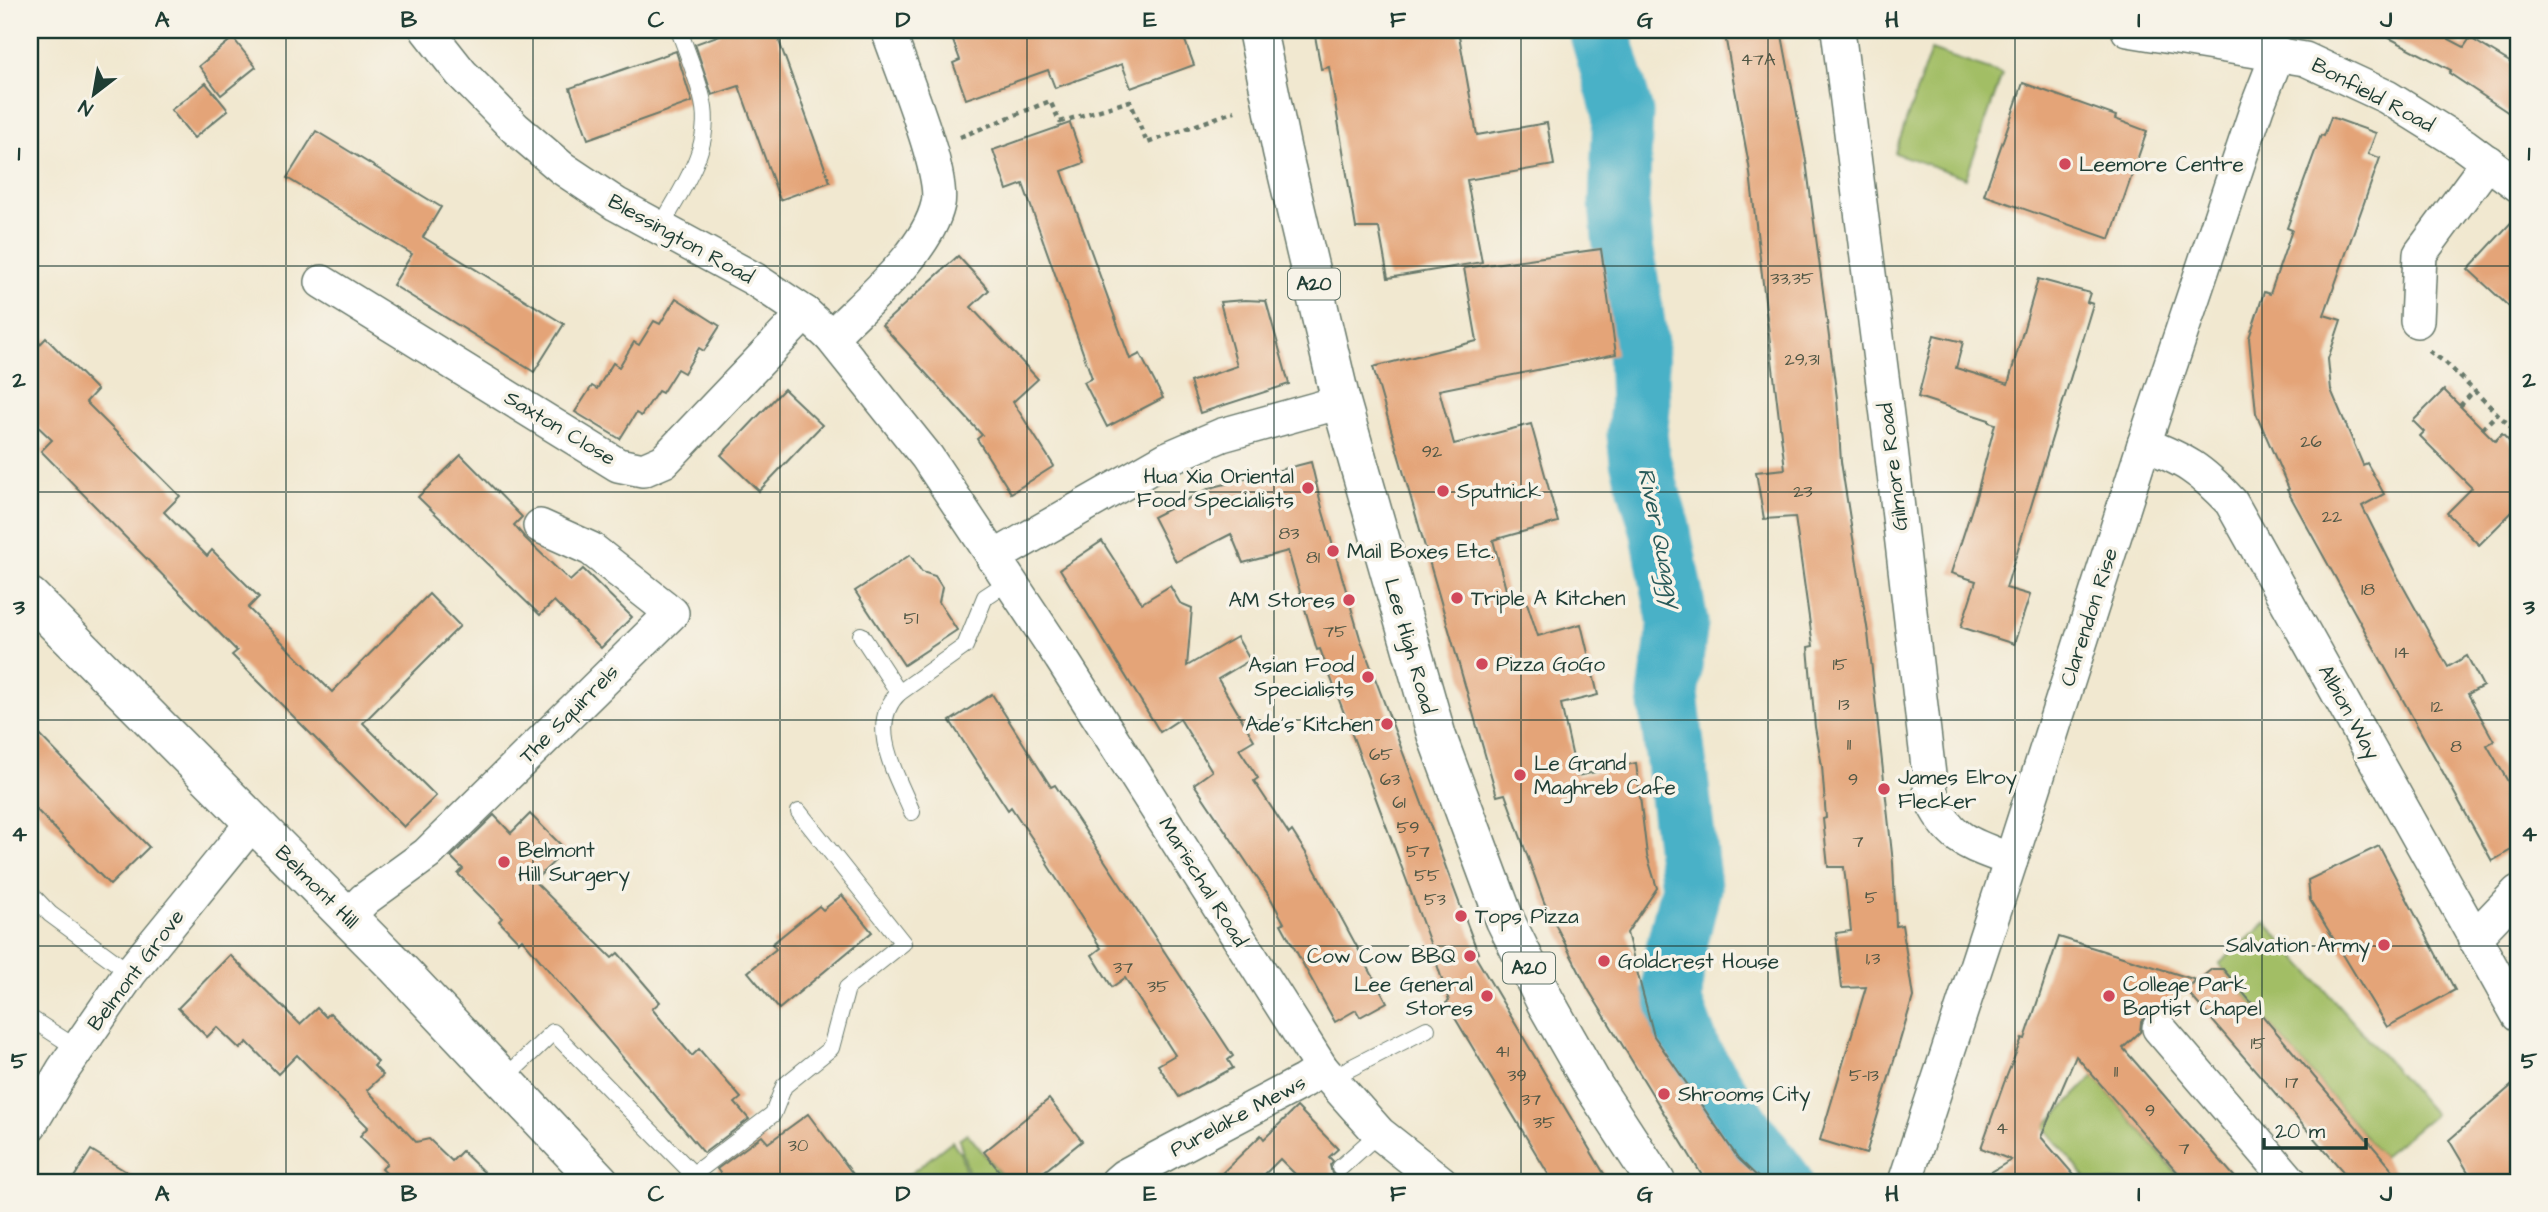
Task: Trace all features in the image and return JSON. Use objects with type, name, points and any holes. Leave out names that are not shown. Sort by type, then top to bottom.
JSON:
[{"type":"main road","name":"Lee High Road","points":[[1257,30],[1282,151],[1341,402],[1437,737],[1505,920],[1545,1001],[1594,1087],[1656,1182]]},
{"type":"main road","name":"Belmont Hill","points":[[30,597],[346,917],[600,1182]]},
{"type":"street","name":"Blessington Road","points":[[427,30],[461,73],[514,128],[562,168],[616,204],[754,279],[805,313],[831,337],[927,457]]},
{"type":"street","points":[[831,337],[903,263],[925,234],[938,203],[934,160],[888,30]]},
{"type":"street","name":"Gilmore Road","points":[[1838,30],[1932,801],[1943,824],[1964,841],[2011,860]]},
{"type":"street","name":"Bonfield Road","points":[[2129,30],[2305,58],[2387,97],[2488,162],[2518,185]]},
{"type":"street","name":"Clarendon Rise","points":[[1905,1182],[2144,444],[2256,107],[2278,54]]},
{"type":"street","points":[[2417,321],[2420,254],[2488,162]]},
{"type":"street","name":"Saxton Close","points":[[322,282],[618,464],[643,470],[664,461],[805,313]]},
{"type":"street","points":[[1001,570],[1166,459],[1222,435],[1341,402]]},
{"type":"street","name":"Albion Way","points":[[2144,444],[2180,458],[2208,478],[2231,502],[2518,1015]]},
{"type":"street","name":"Marischal Road","points":[[927,457],[1061,658],[1326,1074],[1379,1133],[1441,1182]]},
{"type":"street","name":"The Squirrels","points":[[346,917],[365,899],[427,854],[672,612],[591,549],[540,526]]},
{"type":"street","name":"Belmont Grove","points":[[30,1125],[130,973],[253,822]]},
{"type":"street","points":[[2474,937],[2518,892]]},
{"type":"street","points":[[2159,1028],[2291,1182]]},
{"type":"street","name":"Purelake Mews","points":[[1117,1182],[1326,1074]]},
{"type":"lane","points":[[660,228],[700,152],[705,126],[703,103],[679,30]]},
{"type":"lane","points":[[912,812],[886,749],[886,712],[899,693],[965,646],[985,597],[1001,570]]},
{"type":"lane","points":[[861,635],[899,693]]},
{"type":"lane","points":[[503,1080],[553,1032],[689,1179],[773,1114],[784,1086],[831,1048],[848,988],[903,943],[799,812]]},
{"type":"lane","points":[[30,893],[50,914],[130,973]]},
{"type":"lane","points":[[30,1018],[78,1049]]},
{"type":"lane","points":[[1326,1074],[1427,1029]]},
{"type":"lane","points":[[1340,1168],[1379,1133]]},
{"type":"path","points":[[930,149],[1050,101],[1060,122],[1130,101],[1147,143],[1235,111]]},
{"type":"path","points":[[2417,321],[2417,342],[2446,363],[2516,432],[2512,440]]},
{"type":"path","points":[[2460,406],[2474,391]]},
{"type":"path","points":[[2482,429],[2497,414]]},
{"type":"green space","points":[[1931,50],[2002,74],[1966,178],[1895,153]]},
{"type":"green space","points":[[2266,923],[2434,1114],[2382,1157],[2219,964]]},
{"type":"green space","points":[[2094,1076],[2184,1182],[2089,1182],[2044,1127]]},
{"type":"green space","points":[[967,1133],[1007,1182],[971,1182],[959,1139]]},
{"type":"green space","points":[[952,1141],[961,1154],[968,1182],[900,1182]]},
{"type":"building","points":[[718,30],[775,30],[830,182],[780,200],[739,86],[712,95],[695,44],[720,35]]},
{"type":"building","points":[[949,30],[1173,30],[1177,40],[1184,38],[1194,65],[1131,88],[1122,64],[1055,88],[1048,70],[966,99],[953,63],[960,60]]},
{"type":"building","points":[[1314,30],[1458,30],[1477,135],[1547,123],[1554,165],[1467,180],[1482,262],[1388,278],[1379,228],[1356,228],[1329,67],[1321,69]]},
{"type":"building","points":[[1724,30],[1781,30],[1806,161],[1837,398],[1841,462],[1868,633],[1893,863],[1896,926],[1902,925],[1913,997],[1866,1154],[1820,1140],[1866,987],[1842,988],[1836,933],[1851,931],[1844,867],[1828,867],[1823,819],[1826,818],[1822,766],[1815,727],[1808,647],[1813,646],[1795,517],[1764,519],[1756,472],[1785,469],[1749,165]]},
{"type":"building","points":[[2374,30],[2432,30],[2464,47],[2470,38],[2518,67],[2518,119],[2449,73],[2451,70]]},
{"type":"building","points":[[233,38],[256,67],[221,95],[199,66]]},
{"type":"building","points":[[676,51],[692,102],[588,139],[570,88]]},
{"type":"building","points":[[206,83],[228,110],[194,138],[171,110]]},
{"type":"building","name":"Leemore Centre","points":[[2023,83],[2116,116],[2115,119],[2147,131],[2110,239],[1984,195]]},
{"type":"building","points":[[2331,117],[2376,133],[2368,154],[2380,158],[2324,315],[2341,320],[2328,359],[2331,390],[2363,465],[2367,463],[2384,494],[2362,506],[2395,572],[2448,667],[2467,656],[2483,686],[2468,694],[2494,741],[2487,745],[2518,799],[2518,846],[2492,861],[2287,490],[2289,489],[2256,413],[2249,338],[2264,292],[2270,294],[2292,230],[2287,228],[2321,135],[2324,136]]},
{"type":"building","points":[[1070,123],[1084,163],[1062,171],[1130,359],[1140,354],[1163,398],[1107,427],[1084,382],[1092,378],[1023,184],[1007,190],[993,150]]},
{"type":"building","points":[[316,131],[441,207],[423,237],[564,324],[534,372],[393,285],[412,254],[287,178]]},
{"type":"building","points":[[2518,215],[2518,315],[2468,269]]},
{"type":"building","points":[[1601,249],[1616,354],[1439,390],[1454,444],[1531,424],[1558,522],[1493,540],[1508,597],[1524,594],[1538,636],[1581,624],[1598,695],[1561,704],[1577,776],[1636,763],[1647,855],[1657,888],[1627,933],[1654,1036],[1738,1158],[1763,1182],[1706,1182],[1588,989],[1544,902],[1505,794],[1497,796],[1373,367],[1477,341],[1464,268]]},
{"type":"building","points":[[958,256],[989,290],[971,307],[1038,379],[1013,402],[1054,466],[1011,493],[977,439],[982,435],[882,325]]},
{"type":"building","points":[[2038,279],[2090,293],[2087,302],[2093,304],[2006,588],[2030,595],[2014,644],[1961,627],[1976,581],[1951,573],[1977,493],[1995,424],[1918,397],[1934,335],[1963,342],[1956,368],[2008,384]]},
{"type":"building","points":[[676,298],[720,326],[704,351],[699,348],[684,373],[677,369],[662,393],[658,391],[641,416],[636,413],[620,439],[575,412],[592,386],[597,389],[613,363],[619,367],[634,342],[639,345],[654,321],[660,324]]},
{"type":"building","points":[[1266,301],[1289,384],[1200,413],[1190,382],[1237,366],[1220,302]]},
{"type":"building","points":[[46,338],[97,390],[86,402],[180,496],[164,512],[207,556],[212,550],[259,597],[248,608],[332,692],[429,594],[460,626],[363,723],[436,796],[404,827],[232,655],[237,651],[41,451],[52,440],[30,419],[30,355]]},
{"type":"building","points":[[784,389],[822,425],[759,491],[721,455]]},
{"type":"building","points":[[2444,390],[2495,441],[2502,434],[2518,450],[2518,506],[2479,545],[2447,513],[2472,488],[2420,436],[2424,432],[2413,421]]},
{"type":"building","points":[[461,455],[522,517],[514,525],[525,538],[570,581],[583,569],[632,617],[601,648],[554,601],[540,615],[418,497]]},
{"type":"building","points":[[1311,462],[1360,638],[1478,953],[1474,954],[1609,1182],[1553,1182],[1446,1003],[1449,1001],[1430,943],[1320,649],[1317,650],[1288,551],[1243,563],[1231,534],[1176,562],[1153,517],[1210,488]]},
{"type":"building","points":[[1102,541],[1142,603],[1170,586],[1180,603],[1192,608],[1187,666],[1237,637],[1250,660],[1218,679],[1254,740],[1239,749],[1258,778],[1254,781],[1289,834],[1292,831],[1306,853],[1387,1002],[1360,1017],[1356,1010],[1335,1022],[1281,924],[1284,923],[1270,897],[1194,784],[1212,771],[1180,719],[1160,732],[1060,569]]},
{"type":"building","points":[[910,555],[922,572],[935,576],[942,587],[939,602],[957,630],[904,665],[855,591]]},
{"type":"building","points":[[992,694],[1051,787],[1055,785],[1233,1056],[1228,1060],[1233,1068],[1179,1097],[1158,1065],[1175,1055],[1125,978],[1112,987],[1092,955],[1101,948],[1048,862],[1011,807],[1008,810],[950,721]]},
{"type":"building","points":[[30,725],[149,847],[110,885],[30,803]]},
{"type":"building","points":[[530,814],[566,850],[534,881],[612,958],[618,953],[660,1002],[652,1009],[692,1056],[699,1049],[741,1098],[735,1103],[749,1119],[704,1153],[522,939],[519,942],[499,921],[502,918],[458,874],[463,869],[451,857],[494,815],[511,833]]},
{"type":"building","name":"Salvation Army","points":[[2379,846],[2455,990],[2387,1027],[2310,900],[2308,880]]},
{"type":"building","points":[[842,895],[872,932],[779,1009],[748,972],[776,949],[772,944],[819,906],[823,910]]},
{"type":"building","points":[[2059,937],[2196,980],[2187,989],[2212,969],[2223,969],[2403,1182],[2352,1182],[2186,990],[2164,1010],[2155,1009],[2146,1014],[2141,1022],[2140,1032],[2123,1048],[2239,1182],[2186,1182],[2076,1056],[2041,1137],[2080,1182],[1975,1182],[2011,1160],[1981,1148],[2022,1038],[2025,1039]]},
{"type":"building","points":[[230,955],[300,1024],[317,1008],[326,1017],[330,1013],[378,1062],[374,1066],[383,1075],[367,1090],[416,1142],[429,1139],[452,1161],[462,1151],[494,1182],[395,1182],[382,1169],[387,1163],[360,1136],[368,1127],[297,1055],[278,1074],[247,1042],[240,1049],[217,1027],[207,1037],[178,1008]]},
{"type":"building","points":[[2518,1080],[2518,1182],[2474,1182],[2449,1140]]},
{"type":"building","points":[[1049,1099],[1082,1141],[1031,1182],[1008,1182],[984,1152]]},
{"type":"building","points":[[1297,1107],[1338,1149],[1329,1157],[1333,1161],[1330,1165],[1332,1174],[1337,1178],[1347,1176],[1353,1182],[1303,1182],[1280,1159],[1257,1182],[1213,1182],[1261,1135],[1264,1139]]},
{"type":"building","points":[[808,1114],[859,1182],[727,1182],[717,1169],[762,1136],[768,1143]]},
{"type":"building","points":[[91,1150],[143,1182],[71,1182]]},
{"type":"waterway","name":"River Quaggy","points":[[1599,30],[1623,113],[1619,203],[1638,344],[1640,408],[1637,434],[1640,460],[1660,528],[1678,623],[1668,695],[1691,887],[1674,957],[1672,1003],[1692,1056],[1782,1182]]},
{"type":"place","name":"Leemore Centre","points":[[2065,164]]},
{"type":"place","name":"Hua Xia Oriental Food Specialists","points":[[1308,488]]},
{"type":"place","name":"Sputnick","points":[[1443,491]]},
{"type":"place","name":"Mail Boxes Etc.","points":[[1333,551]]},
{"type":"place","name":"Triple A Kitchen","points":[[1457,598]]},
{"type":"place","name":"AM Stores","points":[[1349,600]]},
{"type":"place","name":"Pizza GoGo","points":[[1482,664]]},
{"type":"place","name":"Asian Food Specialists","points":[[1368,677]]},
{"type":"place","name":"Ade's Kitchen","points":[[1387,724]]},
{"type":"place","name":"Le Grand Maghreb Cafe","points":[[1520,775]]},
{"type":"place","name":"James Elroy Flecker","points":[[1884,789]]},
{"type":"place","name":"Belmont Hill Surgery","points":[[504,862]]},
{"type":"place","name":"Tops Pizza","points":[[1461,916]]},
{"type":"place","name":"Salvation Army","points":[[2384,945]]},
{"type":"place","name":"Cow Cow BBQ","points":[[1470,956]]},
{"type":"place","name":"Goldcrest House","points":[[1604,961]]},
{"type":"place","name":"Lee General Stores","points":[[1487,996]]},
{"type":"place","name":"College Park Baptist Chapel","points":[[2109,996]]},
{"type":"place","name":"Shrooms City","points":[[1664,1094]]}]
